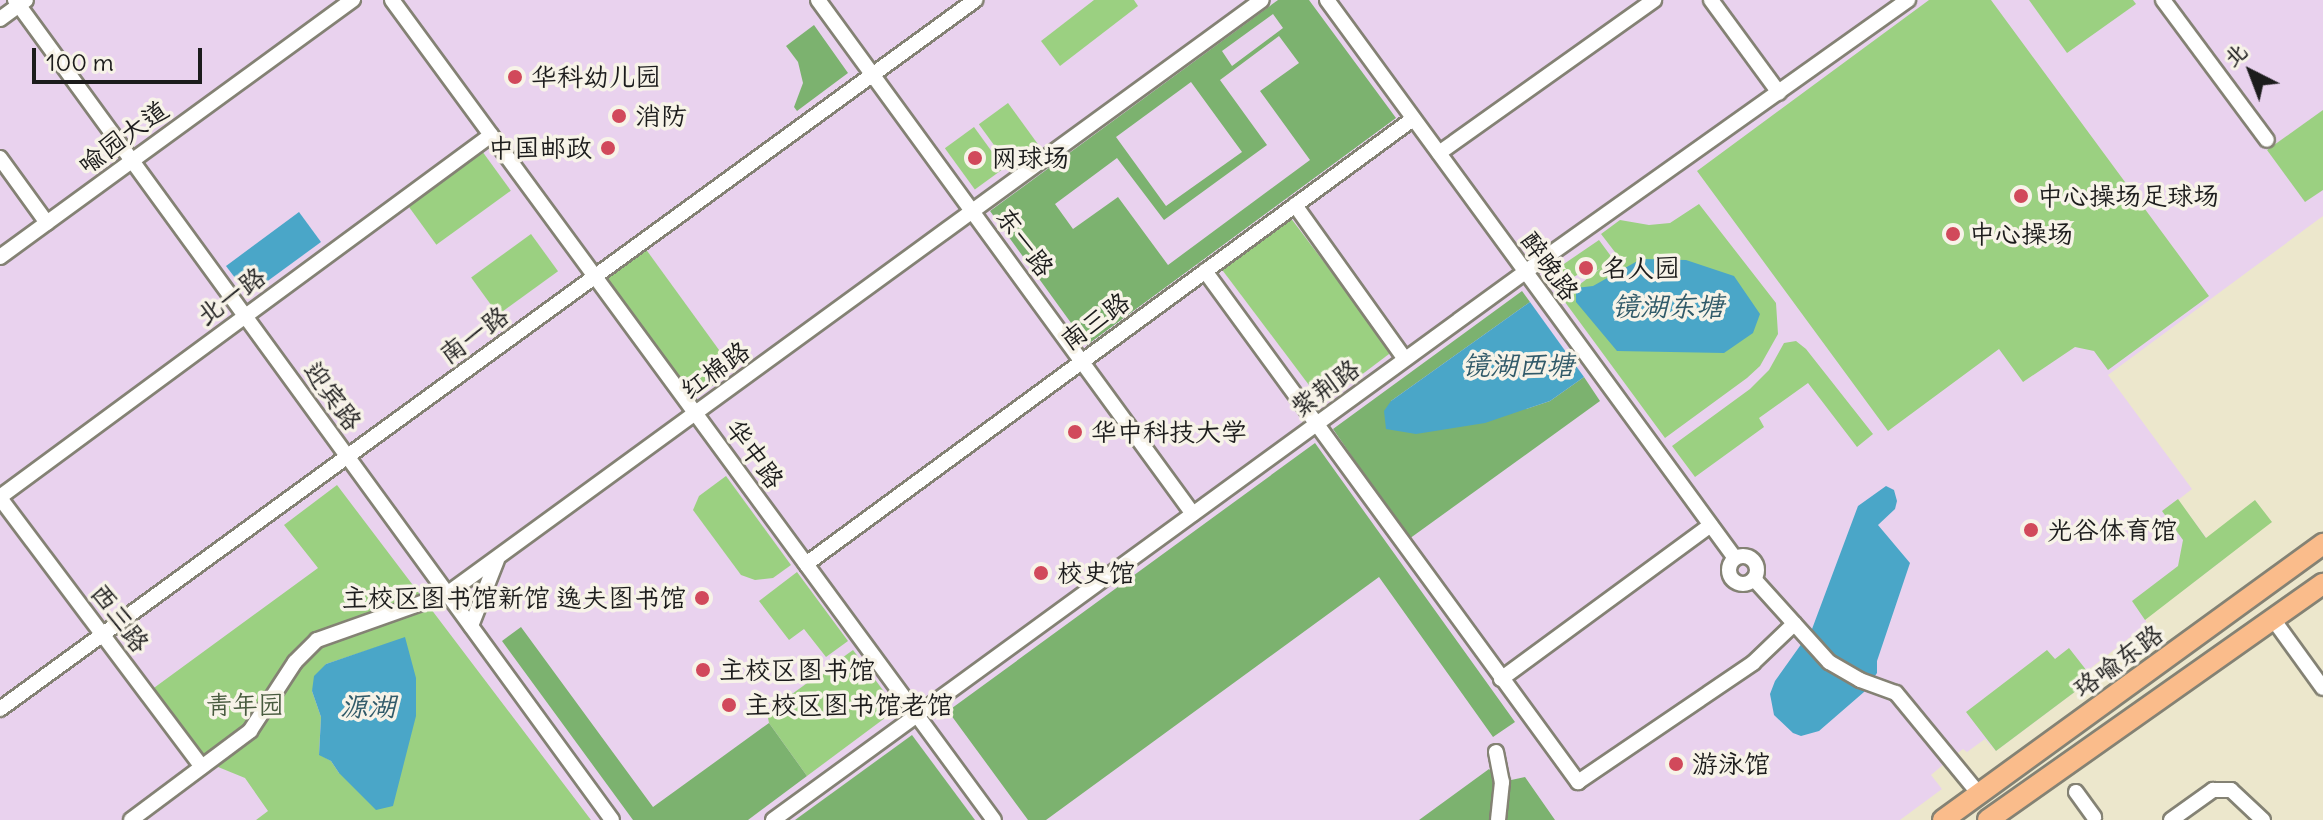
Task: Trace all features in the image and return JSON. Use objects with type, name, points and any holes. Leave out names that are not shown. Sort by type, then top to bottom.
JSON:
[{"type":"highway","name":"珞喻东路","points":[[1943,820],[2323,544]]},
{"type":"highway","name":"珞喻东路","points":[[1988,820],[2323,584]]},
{"type":"street","name":"喻园大道","points":[[0,257],[353,0]]},
{"type":"street","name":"华中路","points":[[392,0],[994,820]]},
{"type":"street","name":"东一路","points":[[818,0],[1193,514]]},
{"type":"street","name":"南一路","points":[[0,709],[975,0]]},
{"type":"street","name":"红棉路","points":[[131,820],[260,720],[295,662],[317,640],[447,594],[1262,0]]},
{"type":"street","name":"醉晚路","points":[[1327,0],[1735,558],[1730,566],[1732,578],[1743,583],[1754,579],[1843,672],[1886,688],[1916,713],[1979,794]]},
{"type":"street","points":[[1439,153],[1654,0]]},
{"type":"street","points":[[1711,0],[1779,93]]},
{"type":"street","name":"紫荆路","points":[[773,820],[1525,272],[1908,0]]},
{"type":"street","points":[[2163,0],[2267,140]]},
{"type":"street","name":"迎宾路","points":[[20,2],[132,161],[612,820]]},
{"type":"street","points":[[0,19],[20,2]]},
{"type":"street","name":"南三路","points":[[806,564],[1413,119]]},
{"type":"street","name":"北一路","points":[[0,498],[491,135]]},
{"type":"street","points":[[0,158],[47,223]]},
{"type":"street","points":[[1295,205],[1405,359]]},
{"type":"street","points":[[1205,271],[1578,782],[1753,663],[1794,624]]},
{"type":"street","name":"西三路","points":[[0,498],[202,767]]},
{"type":"street","points":[[1501,679],[1711,525]]},
{"type":"street","points":[[471,626],[497,558]]},
{"type":"street","points":[[2273,619],[2323,688]]},
{"type":"street","points":[[1496,752],[1502,782],[1498,820]]},
{"type":"street","points":[[2171,820],[2213,790],[2231,790],[2263,820]]},
{"type":"street","points":[[2076,792],[2094,817]]},
{"type":"shaded area","name":"华中科技大学","points":[[0,0],[2323,0],[2323,216],[2108,375],[2192,489],[2178,500],[2223,560],[2145,619],[2147,624],[2079,678],[2084,685],[1996,751],[1985,739],[1967,752],[1963,749],[1951,758],[1931,775],[1942,789],[1900,820],[0,820]]},
{"type":"green space","points":[[1094,0],[1134,0],[1138,6],[1060,66],[1041,41]]},
{"type":"green space","points":[[1278,0],[1309,0],[1396,118],[1087,345],[990,211]],"holes":[[[1273,14],[1283,28],[1232,66],[1222,51]],[[1279,36],[1299,63],[1260,91],[1310,160],[1168,265],[1118,197],[1073,229],[1055,204],[1117,158],[1164,220],[1267,145],[1220,80]],[[1191,82],[1242,152],[1166,206],[1116,137]]]},
{"type":"green space","name":"中心操场","points":[[1929,0],[1991,0],[2209,296],[2108,370],[2094,351],[2075,347],[2023,382],[1999,349],[1888,431],[1697,171]]},
{"type":"green space","points":[[2029,0],[2133,0],[2136,4],[2067,53]]},
{"type":"green space","points":[[814,25],[848,73],[797,111],[794,107],[803,83],[798,62],[786,46]]},
{"type":"green space","name":"网球场","points":[[1008,103],[1038,144],[1009,165],[979,124]]},
{"type":"green space","points":[[2323,110],[2323,190],[2305,202],[2267,150]]},
{"type":"green space","name":"网球场","points":[[974,127],[1004,168],[975,189],[945,148]]},
{"type":"green space","points":[[482,151],[511,191],[436,245],[408,205]]},
{"type":"green space","points":[[1699,204],[1776,303],[1778,334],[1760,366],[1747,378],[1665,438],[1562,298],[1601,268],[1585,278],[1580,273],[1568,281],[1558,268],[1599,240],[1613,259],[1618,256],[1601,234],[1620,220],[1649,225],[1670,223]]},
{"type":"green space","points":[[1290,217],[1392,352],[1323,404],[1221,269]]},
{"type":"green space","points":[[531,234],[558,271],[498,315],[471,277]]},
{"type":"green space","points":[[645,248],[734,370],[692,401],[603,279]]},
{"type":"green space","points":[[1522,291],[1530,302],[1391,401],[1526,409],[1550,401],[1584,377],[1600,401],[1409,539],[1333,429]]},
{"type":"green space","points":[[1796,341],[1806,349],[1873,434],[1857,447],[1808,383],[1759,418],[1764,427],[1695,477],[1672,446],[1750,389],[1769,370],[1784,343]]},
{"type":"green space","points":[[1315,443],[1515,722],[1493,737],[1379,577],[1046,820],[1028,820],[948,711]]},
{"type":"green space","points":[[726,476],[791,565],[773,578],[755,580],[741,575],[693,510],[699,496]]},
{"type":"green space","name":"青年园","points":[[337,485],[591,820],[256,820],[268,811],[245,778],[201,760],[147,693],[318,568],[284,525]],"holes":[[[405,638],[339,773],[331,761],[319,754],[321,717],[312,691],[326,664]]]},
{"type":"green space","points":[[2178,499],[2206,538],[2255,500],[2272,522],[2145,620],[2132,601],[2178,566],[2183,540],[2162,511]]},
{"type":"green space","points":[[797,572],[848,641],[826,657],[804,629],[789,640],[759,601]]},
{"type":"green space","points":[[521,627],[653,807],[769,723],[807,776],[748,820],[633,820],[502,641]]},
{"type":"green space","points":[[2069,648],[2087,671],[2079,678],[2084,685],[1996,751],[1966,712],[2047,650],[2055,659]]},
{"type":"green space","points":[[853,650],[897,709],[807,776],[769,723],[767,712]]},
{"type":"green space","points":[[912,735],[975,820],[795,820]]},
{"type":"green space","points":[[1489,769],[1502,782],[1525,777],[1555,820],[1419,820]]},
{"type":"water","points":[[299,212],[321,242],[254,291],[245,291],[226,266]]},
{"type":"water","name":"镜湖东塘","points":[[1641,259],[1686,260],[1734,276],[1760,314],[1753,333],[1724,353],[1617,351],[1576,302],[1576,288],[1593,286]]},
{"type":"water","name":"镜湖西塘","points":[[1530,302],[1584,377],[1550,401],[1485,423],[1416,434],[1386,429],[1384,411],[1391,401]]},
{"type":"water","points":[[1886,486],[1894,490],[1897,501],[1895,509],[1878,525],[1910,563],[1877,661],[1877,673],[1864,692],[1819,731],[1801,736],[1793,733],[1774,715],[1770,694],[1775,681],[1812,629],[1858,506]]},
{"type":"water","name":"源湖","points":[[405,637],[416,678],[416,716],[393,806],[376,810],[331,761],[319,755],[321,717],[312,691],[314,676],[326,664]]},
{"type":"place","name":"华科幼儿园","points":[[515,77]]},
{"type":"place","name":"消防","points":[[619,116]]},
{"type":"place","name":"中国邮政","points":[[608,148]]},
{"type":"place","name":"网球场","points":[[975,158]]},
{"type":"place","name":"中心操场足球场","points":[[2021,196]]},
{"type":"place","name":"中心操场","points":[[1953,234]]},
{"type":"place","name":"名人园","points":[[1586,268]]},
{"type":"place","name":"华中科技大学","points":[[1075,432]]},
{"type":"place","name":"光谷体育馆","points":[[2031,530]]},
{"type":"place","name":"校史馆","points":[[1041,573]]},
{"type":"place","name":"主校区图书馆新馆 逸夫图书馆","points":[[702,598]]},
{"type":"place","name":"主校区图书馆","points":[[703,670]]},
{"type":"place","name":"主校区图书馆老馆","points":[[729,705]]},
{"type":"place","name":"游泳馆","points":[[1676,764]]}]
